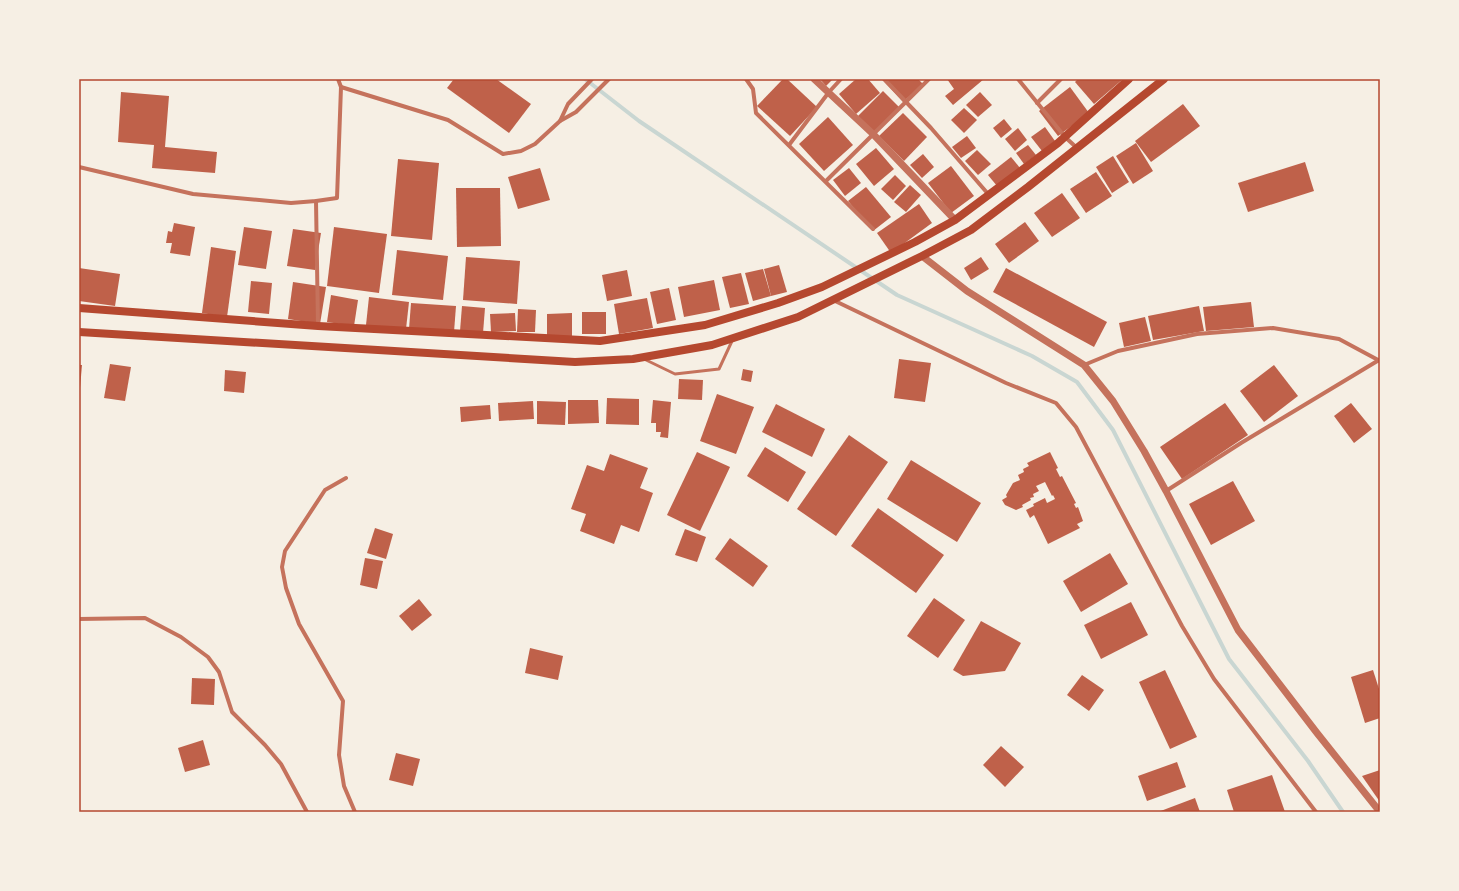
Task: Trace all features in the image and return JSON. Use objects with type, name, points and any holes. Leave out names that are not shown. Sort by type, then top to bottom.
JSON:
[{"type":"main road","points":[[79,308],[318,326],[600,341],[705,325],[778,304],[822,286],[915,242],[955,220],[1065,137],[1129,79]]},
{"type":"main road","points":[[79,332],[575,362],[640,357],[712,345],[798,317],[831,299],[922,256],[971,230],[1164,79]]},
{"type":"street","points":[[79,167],[193,194],[291,203],[316,202],[337,198],[341,87],[338,79]]},
{"type":"street","points":[[560,121],[568,104],[592,79]]},
{"type":"street","points":[[341,87],[448,120],[503,154],[521,151],[535,144],[560,121],[576,112],[609,79]]},
{"type":"street","points":[[746,79],[753,89],[756,113],[873,229]]},
{"type":"street","points":[[814,79],[873,134],[955,220]]},
{"type":"street","points":[[789,145],[829,92],[841,79]]},
{"type":"street","points":[[884,79],[990,195]]},
{"type":"street","points":[[826,181],[929,79]]},
{"type":"street","points":[[1018,79],[1065,137],[1077,148]]},
{"type":"street","points":[[1037,103],[1061,79]]},
{"type":"street","points":[[316,202],[318,326]]},
{"type":"street","points":[[922,256],[967,291],[1084,365],[1112,401],[1144,451],[1238,630],[1380,812]]},
{"type":"street","points":[[831,299],[1006,383],[1056,403],[1076,427],[1182,626],[1214,679],[1314,812]]},
{"type":"street","points":[[1084,365],[1118,351],[1197,334],[1274,328],[1339,339],[1380,361]]},
{"type":"street","points":[[1166,491],[1241,443],[1380,361]]},
{"type":"street","points":[[346,478],[325,490],[285,551],[282,567],[286,588],[299,624],[344,701],[339,754],[344,786],[355,812]]},
{"type":"street","points":[[79,619],[145,618],[181,637],[208,658],[219,672],[232,712],[265,744],[280,764],[307,812]]},
{"type":"lane","points":[[640,357],[675,374],[719,369],[733,338]]},
{"type":"building","points":[[454,79],[496,79],[531,104],[509,133],[447,88]]},
{"type":"building","points":[[783,79],[787,79],[817,107],[790,136],[757,106]]},
{"type":"building","points":[[820,79],[833,79],[826,86]]},
{"type":"building","points":[[856,79],[868,79],[880,93],[856,114],[839,94]]},
{"type":"building","points":[[882,79],[918,79],[923,84],[903,102]]},
{"type":"building","points":[[947,79],[984,79],[953,105],[945,96],[954,89]]},
{"type":"building","points":[[1078,79],[1123,79],[1094,104],[1075,82]]},
{"type":"building","points":[[1070,87],[1089,113],[1058,136],[1039,111]]},
{"type":"building","points":[[883,91],[899,107],[874,132],[858,116]]},
{"type":"building","points":[[121,92],[169,96],[165,147],[217,152],[215,173],[152,168],[154,145],[118,142]]},
{"type":"building","points":[[980,92],[992,105],[978,117],[966,105]]},
{"type":"building","points":[[1183,104],[1200,126],[1151,162],[1135,141]]},
{"type":"building","points":[[964,108],[977,120],[964,133],[951,120]]},
{"type":"building","points":[[903,113],[927,137],[904,161],[879,136]]},
{"type":"building","points":[[828,117],[853,145],[824,171],[799,144]]},
{"type":"building","points":[[1004,119],[1012,129],[1001,138],[993,128]]},
{"type":"building","points":[[1045,127],[1055,141],[1042,151],[1031,137]]},
{"type":"building","points":[[1018,128],[1027,140],[1015,151],[1005,139]]},
{"type":"building","points":[[967,136],[976,148],[961,158],[952,147]]},
{"type":"building","points":[[1136,143],[1153,171],[1133,184],[1116,156]]},
{"type":"building","points":[[1028,145],[1036,155],[1024,164],[1016,153]]},
{"type":"building","points":[[876,148],[894,169],[874,186],[856,164]]},
{"type":"building","points":[[977,150],[991,164],[978,175],[965,161]]},
{"type":"building","points":[[923,154],[934,167],[922,178],[910,165]]},
{"type":"building","points":[[1113,156],[1129,182],[1112,193],[1096,167]]},
{"type":"building","points":[[1011,157],[1020,168],[997,186],[988,175]]},
{"type":"building","points":[[398,159],[439,163],[432,240],[391,236]]},
{"type":"building","points":[[1305,162],[1314,191],[1248,212],[1238,183]]},
{"type":"building","points":[[951,166],[974,196],[951,213],[928,183]]},
{"type":"building","points":[[540,168],[550,200],[518,209],[508,177]]},
{"type":"building","points":[[849,168],[861,183],[845,196],[833,180]]},
{"type":"building","points":[[1096,172],[1112,196],[1086,213],[1070,189]]},
{"type":"building","points":[[895,175],[906,186],[893,200],[881,189]]},
{"type":"building","points":[[910,185],[921,195],[906,212],[894,202]]},
{"type":"building","points":[[866,187],[891,217],[873,231],[848,201]]},
{"type":"building","points":[[456,188],[500,188],[501,246],[457,247]]},
{"type":"building","points":[[1062,193],[1080,218],[1052,237],[1034,213]]},
{"type":"building","points":[[919,204],[932,223],[891,253],[877,233]]},
{"type":"building","points":[[1025,222],[1039,241],[1009,263],[995,244]]},
{"type":"building","points":[[174,223],[195,227],[190,256],[170,253],[172,243],[166,243],[168,231],[172,232]]},
{"type":"building","points":[[244,227],[272,231],[266,269],[238,265]]},
{"type":"building","points":[[334,227],[387,234],[379,293],[327,286]]},
{"type":"building","points":[[293,229],[321,233],[315,270],[287,266]]},
{"type":"building","points":[[211,247],[236,251],[227,317],[202,313]]},
{"type":"building","points":[[397,250],[448,256],[443,300],[392,295]]},
{"type":"building","points":[[466,257],[520,261],[517,304],[463,300]]},
{"type":"building","points":[[981,257],[989,269],[971,280],[964,268]]},
{"type":"building","points":[[779,265],[787,292],[771,296],[764,269]]},
{"type":"building","points":[[79,268],[120,274],[115,306],[79,301]]},
{"type":"building","points":[[1006,268],[1107,322],[1094,347],[993,292]]},
{"type":"building","points":[[763,269],[771,296],[753,301],[745,273]]},
{"type":"building","points":[[627,270],[632,296],[607,301],[602,275]]},
{"type":"building","points":[[741,273],[749,304],[730,308],[722,277]]},
{"type":"building","points":[[714,280],[720,310],[684,317],[678,287]]},
{"type":"building","points":[[251,281],[272,283],[269,314],[248,312]]},
{"type":"building","points":[[293,282],[326,287],[320,324],[288,319]]},
{"type":"building","points":[[669,288],[676,320],[657,324],[650,292]]},
{"type":"building","points":[[331,295],[358,300],[354,326],[327,322]]},
{"type":"building","points":[[369,297],[409,302],[406,329],[366,325]]},
{"type":"building","points":[[647,298],[653,328],[619,334],[614,304]]},
{"type":"building","points":[[1251,302],[1254,327],[1206,331],[1203,307]]},
{"type":"building","points":[[411,303],[456,306],[454,332],[409,329]]},
{"type":"building","points":[[462,306],[485,308],[483,333],[460,331]]},
{"type":"building","points":[[1199,306],[1204,331],[1153,340],[1148,316]]},
{"type":"building","points":[[518,309],[536,310],[535,332],[517,332]]},
{"type":"building","points":[[582,312],[606,312],[606,334],[582,334]]},
{"type":"building","points":[[515,313],[516,331],[491,332],[490,314]]},
{"type":"building","points":[[572,313],[572,339],[547,339],[547,314]]},
{"type":"building","points":[[1145,317],[1151,341],[1124,347],[1119,323]]},
{"type":"building","points":[[899,359],[931,363],[925,402],[894,398]]},
{"type":"building","points":[[110,364],[131,367],[125,401],[104,398]]},
{"type":"building","points":[[79,365],[82,365],[80,388],[79,388]]},
{"type":"building","points":[[1274,365],[1298,396],[1264,422],[1240,391]]},
{"type":"building","points":[[743,369],[753,371],[751,382],[741,380]]},
{"type":"building","points":[[225,370],[246,372],[244,393],[224,391]]},
{"type":"building","points":[[679,379],[703,380],[702,400],[678,399]]},
{"type":"building","points":[[717,394],[754,407],[736,454],[700,441]]},
{"type":"building","points":[[607,398],[639,399],[639,425],[606,424]]},
{"type":"building","points":[[568,400],[598,400],[599,423],[568,424]]},
{"type":"building","points":[[653,400],[671,402],[668,438],[660,437],[661,432],[656,432],[656,423],[651,423]]},
{"type":"building","points":[[533,401],[534,419],[499,421],[498,403]]},
{"type":"building","points":[[537,401],[566,402],[565,425],[537,424]]},
{"type":"building","points":[[1225,403],[1248,435],[1182,479],[1160,447]]},
{"type":"building","points":[[1351,403],[1372,429],[1354,443],[1334,416]]},
{"type":"building","points":[[776,404],[825,429],[812,457],[762,432]]},
{"type":"building","points":[[490,405],[491,419],[461,422],[460,407]]},
{"type":"building","points":[[849,435],[888,462],[836,536],[797,509]]},
{"type":"building","points":[[765,447],[806,472],[788,502],[747,476]]},
{"type":"building","points":[[697,452],[730,467],[700,531],[667,515]]},
{"type":"building","points":[[1050,452],[1058,468],[1056,469],[1060,477],[1062,476],[1076,503],[1074,504],[1076,508],[1078,507],[1083,521],[1077,524],[1080,528],[1048,544],[1034,515],[1030,518],[1026,510],[1034,506],[1033,504],[1045,498],[1047,503],[1055,499],[1045,482],[1036,486],[1039,491],[1033,494],[1034,497],[1030,498],[1031,500],[1022,505],[1023,507],[1016,510],[1005,505],[1002,500],[1007,497],[1006,495],[1013,483],[1020,480],[1018,475],[1024,472],[1023,469],[1029,466],[1027,463]]},
{"type":"building","points":[[610,454],[648,468],[640,488],[653,493],[639,532],[621,525],[614,544],[580,531],[586,514],[571,509],[587,465],[604,471]]},
{"type":"building","points":[[911,460],[981,503],[957,542],[887,499]]},
{"type":"building","points":[[1233,481],[1255,521],[1211,545],[1189,504]]},
{"type":"building","points":[[878,508],[944,555],[916,593],[851,546]]},
{"type":"building","points":[[375,528],[393,534],[386,559],[367,553]]},
{"type":"building","points":[[685,529],[706,537],[697,562],[675,555]]},
{"type":"building","points":[[730,538],[768,566],[753,587],[715,559]]},
{"type":"building","points":[[1110,553],[1128,584],[1081,612],[1063,581]]},
{"type":"building","points":[[365,558],[383,561],[377,589],[360,585]]},
{"type":"building","points":[[934,598],[965,620],[938,658],[907,636]]},
{"type":"building","points":[[419,599],[432,615],[412,631],[399,616]]},
{"type":"building","points":[[1131,602],[1148,635],[1101,659],[1084,625]]},
{"type":"building","points":[[981,621],[1021,643],[1005,671],[963,676],[953,670]]},
{"type":"building","points":[[530,648],[563,656],[558,680],[525,673]]},
{"type":"building","points":[[1165,670],[1197,737],[1170,749],[1139,682]]},
{"type":"building","points":[[1373,670],[1380,692],[1380,718],[1365,723],[1351,677]]},
{"type":"building","points":[[1082,675],[1104,690],[1089,711],[1067,695]]},
{"type":"building","points":[[192,678],[215,679],[214,705],[191,704]]},
{"type":"building","points":[[203,740],[210,765],[185,772],[178,748]]},
{"type":"building","points":[[1001,746],[1024,767],[1005,787],[983,765]]},
{"type":"building","points":[[396,753],[420,759],[413,786],[389,780]]},
{"type":"building","points":[[1177,762],[1186,787],[1147,801],[1138,776]]},
{"type":"building","points":[[1380,770],[1380,802],[1362,776]]},
{"type":"building","points":[[1272,775],[1285,812],[1234,812],[1227,790]]},
{"type":"building","points":[[1195,798],[1200,812],[1158,812]]},
{"type":"waterway","points":[[585,79],[639,121],[897,295],[1032,356],[1077,382],[1113,430],[1229,659],[1308,761],[1343,812]]}]
